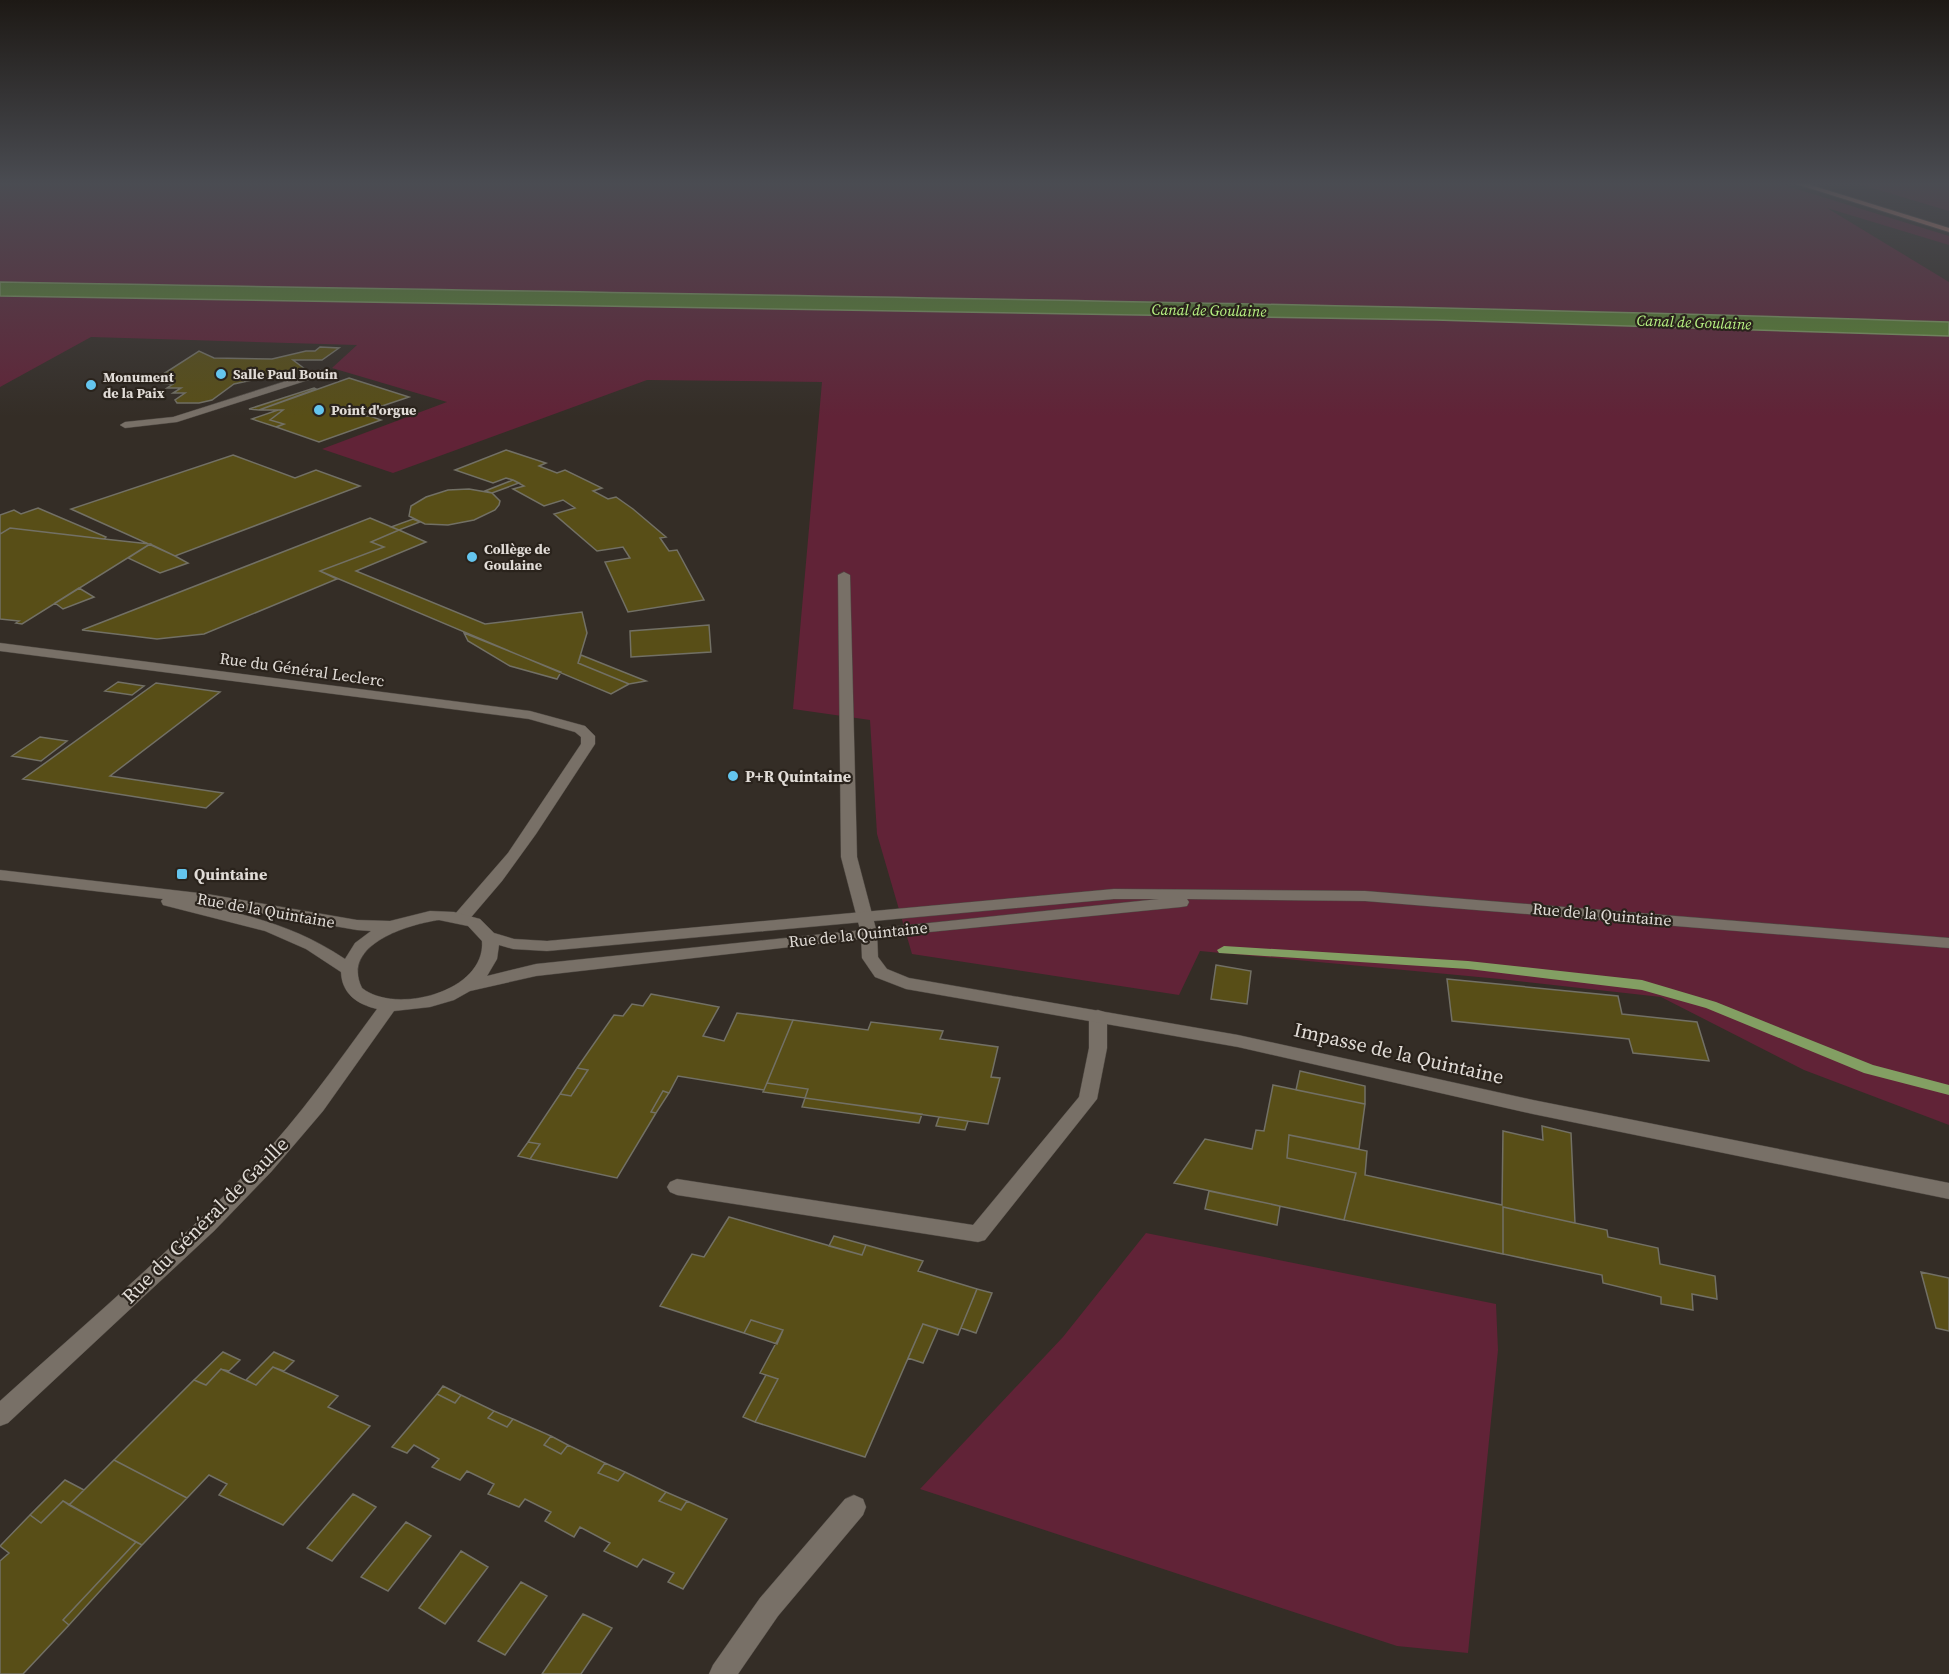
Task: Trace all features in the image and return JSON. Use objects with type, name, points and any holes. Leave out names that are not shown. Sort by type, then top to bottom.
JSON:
[{"type":"street","points":[[124,425],[174,420],[321,373]]},
{"type":"street","name":"Impasse de la Quintaine","points":[[844,575],[849,857],[867,925],[870,958],[881,973],[906,983],[1238,1041],[1533,1107],[1949,1191]]},
{"type":"street","name":"Rue du Général Leclerc","points":[[0,647],[530,715],[580,729],[588,736],[588,744],[529,836],[460,918]]},
{"type":"street","name":"Rue de la Quintaine","points":[[0,875],[207,899],[290,912],[334,922],[391,926]]},
{"type":"street","name":"Rue de la Quintaine","points":[[140,891],[190,908],[271,927],[312,945],[348,969]]},
{"type":"street","name":"Rue de la Quintaine","points":[[464,987],[536,970],[1114,894],[1365,896],[1610,914],[1949,944]]},
{"type":"street","points":[[439,915],[460,918],[478,925],[489,937],[492,947],[485,968],[464,987],[427,1002],[389,1005],[370,1002],[357,993],[349,982],[348,969],[352,957],[362,946],[391,926],[439,915]]},
{"type":"street","name":"Rue de la Quintaine","points":[[489,937],[513,944],[547,946],[867,925]]},
{"type":"street","name":"Rue du Général de Gaulle","points":[[0,1416],[207,1225],[264,1167],[316,1106],[389,1005]]},
{"type":"street","points":[[677,1187],[978,1234],[1088,1099],[1098,1048],[1098,1016]]},
{"type":"street","points":[[722,1674],[769,1607],[854,1507]]},
{"type":"shaded area","points":[[0,260],[1913,260],[1949,282],[1949,322],[1219,303],[0,282]]},
{"type":"shaded area","points":[[0,296],[1435,320],[1949,336],[1949,1125],[1804,1070],[1661,997],[1500,979],[1200,951],[1179,995],[912,954],[877,834],[870,720],[793,709],[822,382],[647,380],[393,473],[322,449],[447,402],[332,368],[357,345],[91,337],[0,387]]},
{"type":"shaded area","points":[[1146,1233],[1496,1304],[1498,1350],[1468,1653],[1397,1646],[920,1489],[1063,1337]]},
{"type":"water","name":"Canal de Goulaine","points":[[0,282],[1219,303],[1706,315],[1949,322],[1949,336],[1435,320],[0,296]]},
{"type":"building","name":"Salle Paul Bouin","points":[[320,347],[339,348],[322,360],[293,360],[305,369],[234,384],[212,400],[199,403],[177,403],[175,400],[185,393],[173,393],[181,388],[167,388],[173,384],[157,383],[154,380],[199,351],[214,358],[272,359],[315,351]]},
{"type":"building","name":"Point d'orgue","points":[[349,378],[409,397],[352,416],[370,416],[381,420],[319,442],[276,427],[284,424],[270,420],[283,410],[259,410]]},
{"type":"building","points":[[316,389],[259,410],[249,409]]},
{"type":"building","points":[[283,410],[270,420],[284,424],[276,427],[252,419]]},
{"type":"building","points":[[506,450],[546,463],[539,466],[557,473],[565,470],[602,488],[593,491],[608,499],[616,497],[633,509],[666,537],[660,538],[669,551],[677,550],[704,600],[628,612],[605,562],[630,558],[623,547],[597,551],[554,514],[575,508],[563,500],[544,506],[513,489],[524,486],[513,480],[506,478],[493,483],[455,470]]},
{"type":"building","points":[[233,455],[295,478],[316,470],[360,486],[175,556],[71,509]]},
{"type":"building","points":[[513,480],[519,483],[492,493],[485,491]]},
{"type":"building","points":[[469,489],[492,493],[500,501],[499,505],[495,510],[474,520],[448,525],[425,524],[409,516],[411,506],[426,497],[448,490]]},
{"type":"building","points":[[38,508],[106,537],[104,539],[10,528],[0,534],[0,515],[14,510],[21,514]]},
{"type":"building","points":[[370,518],[399,530],[371,542],[384,547],[320,571],[337,579],[204,634],[157,639],[82,630]]},
{"type":"building","points":[[413,519],[420,522],[399,530],[391,527]]},
{"type":"building","points":[[10,528],[150,544],[22,624],[16,623],[19,621],[0,619],[0,534]]},
{"type":"building","points":[[399,530],[426,542],[356,571],[485,624],[582,612],[587,633],[578,663],[629,684],[611,694],[320,571],[384,547],[371,542]]},
{"type":"building","points":[[150,544],[188,563],[160,573],[128,558]]},
{"type":"building","points":[[79,588],[94,597],[63,609],[55,603]]},
{"type":"building","points":[[709,625],[711,652],[631,657],[630,631]]},
{"type":"building","points":[[464,633],[561,672],[557,679],[510,666],[468,641]]},
{"type":"building","points":[[581,655],[646,681],[629,684],[578,663]]},
{"type":"building","points":[[118,682],[144,686],[132,695],[105,691]]},
{"type":"building","points":[[156,683],[220,692],[110,776],[223,793],[206,808],[23,779]]},
{"type":"building","points":[[40,737],[67,741],[41,761],[12,756]]},
{"type":"building","points":[[1216,965],[1251,971],[1247,1004],[1211,999]]},
{"type":"building","points":[[1447,979],[1618,996],[1622,1014],[1697,1022],[1709,1061],[1633,1053],[1629,1039],[1452,1021]]},
{"type":"building","points":[[651,994],[719,1007],[703,1036],[724,1041],[737,1013],[793,1020],[764,1090],[678,1076],[669,1093],[663,1091],[651,1112],[656,1113],[617,1178],[530,1159],[540,1144],[528,1142],[560,1094],[571,1096],[588,1070],[577,1068],[614,1015],[623,1016],[632,1004],[643,1006]]},
{"type":"building","points":[[793,1020],[868,1030],[871,1022],[943,1031],[940,1039],[998,1047],[991,1077],[1000,1078],[988,1124],[805,1098],[808,1089],[767,1083]]},
{"type":"building","points":[[577,1068],[588,1070],[571,1096],[560,1094]]},
{"type":"building","points":[[1300,1071],[1365,1086],[1365,1104],[1296,1090]]},
{"type":"building","points":[[767,1083],[808,1089],[805,1098],[763,1092]]},
{"type":"building","points":[[1273,1085],[1365,1104],[1359,1149],[1289,1135],[1287,1158],[1356,1173],[1344,1220],[1174,1183],[1205,1139],[1252,1149],[1256,1130],[1264,1131]]},
{"type":"building","points":[[663,1091],[669,1093],[656,1113],[651,1112]]},
{"type":"building","points":[[805,1098],[922,1114],[919,1123],[802,1107]]},
{"type":"building","points":[[939,1117],[968,1121],[965,1130],[936,1126]]},
{"type":"building","points":[[1542,1126],[1571,1133],[1575,1223],[1503,1207],[1503,1254],[1344,1220],[1356,1173],[1287,1158],[1289,1135],[1367,1151],[1365,1175],[1502,1205],[1503,1131],[1543,1140]]},
{"type":"building","points":[[528,1142],[540,1144],[530,1159],[518,1156]]},
{"type":"building","points":[[1209,1191],[1280,1206],[1277,1225],[1205,1209]]},
{"type":"building","points":[[1503,1207],[1607,1230],[1608,1237],[1658,1248],[1660,1264],[1715,1276],[1717,1299],[1692,1294],[1693,1310],[1661,1304],[1661,1297],[1603,1283],[1602,1275],[1503,1254]]},
{"type":"building","points":[[729,1217],[862,1255],[866,1245],[923,1261],[918,1271],[977,1289],[958,1335],[923,1324],[865,1457],[755,1422],[778,1379],[760,1373],[783,1330],[751,1320],[744,1333],[660,1306],[692,1254],[704,1257]]},
{"type":"building","points":[[834,1236],[866,1245],[862,1255],[829,1246]]},
{"type":"building","points":[[1921,1272],[1949,1278],[1949,1331],[1936,1328]]},
{"type":"building","points":[[977,1289],[992,1293],[976,1333],[961,1328]]},
{"type":"building","points":[[751,1320],[783,1330],[777,1344],[744,1333]]},
{"type":"building","points":[[923,1324],[938,1329],[923,1363],[908,1358]]},
{"type":"building","points":[[223,1352],[240,1360],[229,1371],[221,1369],[206,1385],[194,1380]]},
{"type":"building","points":[[274,1352],[294,1361],[284,1371],[273,1367],[256,1385],[246,1380]]},
{"type":"building","points":[[273,1367],[338,1396],[328,1407],[370,1426],[283,1525],[219,1495],[227,1484],[209,1475],[187,1498],[114,1460],[194,1380],[206,1385],[221,1369],[256,1385]]},
{"type":"building","points":[[766,1375],[778,1379],[755,1422],[743,1417]]},
{"type":"building","points":[[443,1386],[461,1395],[455,1403],[437,1394]]},
{"type":"building","points":[[437,1394],[455,1403],[461,1395],[494,1411],[488,1418],[507,1427],[513,1419],[551,1436],[544,1445],[561,1454],[568,1445],[605,1463],[598,1473],[618,1481],[625,1472],[666,1492],[659,1501],[681,1510],[687,1501],[727,1519],[683,1589],[668,1582],[674,1573],[643,1559],[637,1567],[604,1551],[610,1543],[580,1527],[574,1537],[545,1521],[551,1512],[525,1499],[519,1507],[488,1494],[494,1484],[467,1471],[460,1480],[432,1467],[439,1459],[414,1445],[407,1453],[392,1447]]},
{"type":"building","points":[[494,1411],[513,1419],[507,1427],[488,1418]]},
{"type":"building","points":[[551,1436],[568,1445],[561,1454],[544,1445]]},
{"type":"building","points":[[114,1460],[187,1498],[142,1545],[69,1505]]},
{"type":"building","points":[[605,1463],[625,1472],[618,1481],[598,1473]]},
{"type":"building","points":[[65,1480],[84,1490],[69,1505],[63,1501],[41,1523],[30,1515]]},
{"type":"building","points":[[666,1492],[687,1501],[681,1510],[659,1501]]},
{"type":"building","points":[[353,1494],[376,1507],[332,1561],[307,1548]]},
{"type":"building","points":[[63,1501],[136,1542],[63,1620],[69,1625],[23,1674],[0,1674],[0,1561],[9,1553],[0,1546],[30,1515],[41,1523]]},
{"type":"building","points":[[406,1522],[431,1536],[388,1591],[361,1577]]},
{"type":"building","points":[[136,1542],[142,1545],[69,1625],[63,1620]]},
{"type":"building","points":[[461,1551],[488,1567],[445,1624],[419,1608]]},
{"type":"building","points":[[521,1582],[547,1596],[505,1655],[478,1641]]},
{"type":"building","points":[[583,1614],[612,1628],[581,1674],[542,1674]]},
{"type":"waterway","points":[[1224,950],[1468,965],[1642,985],[1711,1005],[1869,1069],[1949,1090]]},
{"type":"place","name":"Salle Paul Bouin","points":[[221,374]]},
{"type":"place","name":"Monument de la Paix","points":[[91,385]]},
{"type":"place","name":"Point d'orgue","points":[[319,410]]},
{"type":"place","name":"Collège de Goulaine","points":[[472,557]]},
{"type":"place","name":"P+R Quintaine","points":[[733,776]]},
{"type":"place","name":"Quintaine","points":[[182,874]]}]
